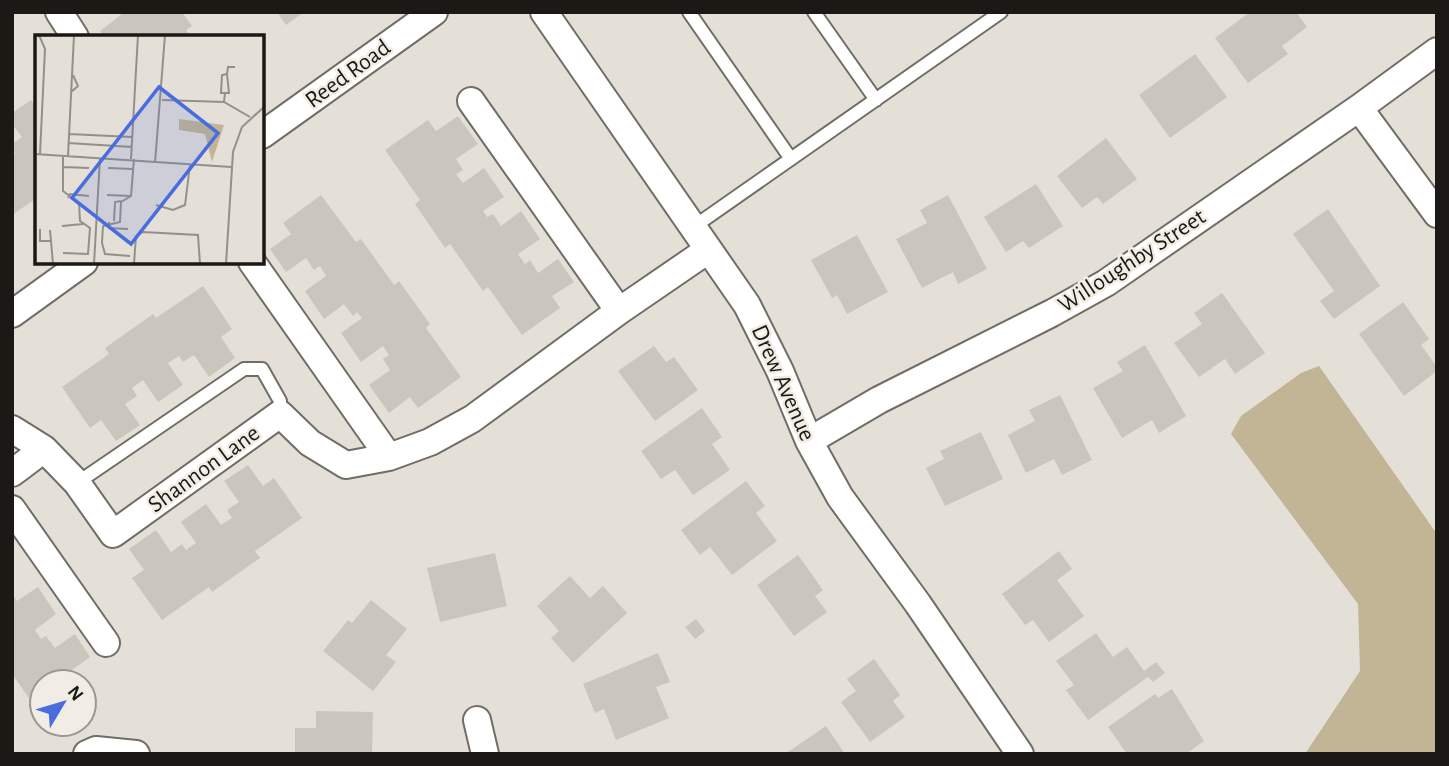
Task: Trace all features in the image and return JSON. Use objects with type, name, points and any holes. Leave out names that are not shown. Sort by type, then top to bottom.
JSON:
[{"type":"street","points":[[60,12],[74,35]]},
{"type":"street","name":"Reed Road","points":[[264,134],[434,12]]},
{"type":"street","name":"Drew Avenue","points":[[544,12],[747,305],[780,371],[809,441],[840,497],[918,604],[1012,751]]},
{"type":"street","name":"Willoughby Street","points":[[809,441],[879,400],[1107,283],[1437,51]]},
{"type":"street","points":[[471,101],[619,311]]},
{"type":"street","points":[[1359,108],[1437,214]]},
{"type":"street","name":"Shannon Lane","points":[[12,429],[44,449],[77,483],[113,534],[281,414],[310,443],[346,465],[389,457],[430,442],[472,419],[619,311],[708,250]]},
{"type":"street","points":[[12,314],[81,264]]},
{"type":"street","points":[[253,264],[389,457]]},
{"type":"street","points":[[12,473],[44,449]]},
{"type":"street","points":[[12,509],[106,643]]},
{"type":"street","points":[[477,720],[485,754]]},
{"type":"street","points":[[87,754],[96,750],[135,753]]},
{"type":"lane","points":[[689,12],[791,159]]},
{"type":"lane","points":[[814,12],[876,100]]},
{"type":"lane","points":[[692,228],[1001,12]]},
{"type":"lane","points":[[77,483],[244,369],[262,369],[280,401],[281,414]]},
{"type":"shaded area","points":[[1319,366],[1437,534],[1437,754],[1305,754],[1360,671],[1358,604],[1231,434],[1241,416],[1301,373]]},
{"type":"building","points":[[119,12],[182,12],[192,26],[186,30],[190,35],[103,35],[100,31],[121,15]]},
{"type":"building","points":[[277,12],[304,12],[286,25]]},
{"type":"building","points":[[1250,12],[1296,12],[1307,27],[1282,46],[1288,54],[1248,83],[1215,38]]},
{"type":"building","points":[[1195,54],[1227,97],[1170,138],[1139,95]]},
{"type":"building","points":[[31,100],[35,105],[35,199],[12,215],[12,155],[15,153],[12,144],[22,137],[12,124],[12,113]]},
{"type":"building","points":[[458,116],[478,144],[456,159],[463,170],[456,174],[463,183],[484,168],[504,197],[483,211],[487,217],[493,214],[501,226],[521,211],[540,239],[518,254],[525,264],[530,260],[538,273],[558,259],[574,282],[552,296],[560,308],[522,335],[488,287],[483,291],[450,244],[445,248],[415,204],[420,200],[385,150],[428,120],[436,131]]},
{"type":"building","points":[[1106,138],[1137,179],[1103,204],[1097,197],[1082,208],[1057,176]]},
{"type":"building","points":[[1036,184],[1063,226],[1029,248],[1023,241],[1006,252],[984,217]]},
{"type":"building","points":[[321,195],[356,242],[361,239],[394,285],[399,281],[430,324],[426,328],[461,377],[418,408],[410,397],[389,413],[369,385],[390,370],[383,359],[389,355],[383,346],[361,362],[341,333],[362,318],[357,312],[353,316],[344,304],[324,319],[305,291],[326,276],[320,266],[314,270],[306,258],[286,272],[270,249],[291,234],[283,223]]},
{"type":"building","points":[[948,195],[987,269],[958,284],[953,272],[922,288],[896,239],[927,223],[920,210]]},
{"type":"building","points":[[1328,209],[1380,286],[1334,319],[1320,301],[1334,291],[1293,234]]},
{"type":"building","points":[[857,235],[888,292],[847,314],[837,295],[832,298],[811,260]]},
{"type":"building","points":[[203,286],[232,329],[221,337],[235,358],[209,377],[194,355],[183,362],[179,356],[168,363],[183,385],[158,402],[143,380],[132,388],[137,396],[125,404],[140,425],[116,441],[101,420],[90,428],[62,387],[109,354],[105,348],[153,314],[156,318]]},
{"type":"building","points":[[1222,293],[1265,353],[1235,374],[1225,359],[1199,377],[1174,343],[1202,324],[1194,313]]},
{"type":"building","points":[[1403,302],[1429,339],[1421,345],[1437,367],[1437,371],[1404,396],[1359,334]]},
{"type":"building","points":[[1145,345],[1186,416],[1159,433],[1152,420],[1122,438],[1093,388],[1123,371],[1117,362]]},
{"type":"building","points":[[654,346],[666,362],[674,357],[698,390],[655,421],[618,371]]},
{"type":"building","points":[[1060,395],[1092,460],[1062,475],[1054,459],[1026,473],[1008,435],[1035,421],[1029,410]]},
{"type":"building","points":[[702,408],[722,437],[712,444],[730,470],[693,495],[675,470],[661,479],[641,451]]},
{"type":"building","points":[[981,432],[1003,479],[945,506],[926,468],[944,459],[940,451]]},
{"type":"building","points":[[248,465],[263,486],[274,478],[302,518],[255,551],[260,558],[212,592],[209,587],[162,620],[132,578],[144,570],[129,549],[156,530],[171,552],[182,544],[186,550],[196,543],[181,522],[206,504],[221,525],[232,518],[227,510],[239,502],[224,481]]},
{"type":"building","points":[[746,481],[765,506],[756,513],[777,541],[732,575],[710,547],[700,555],[681,530]]},
{"type":"building","points":[[1059,551],[1072,569],[1057,580],[1084,616],[1049,642],[1033,620],[1025,625],[1002,594]]},
{"type":"building","points":[[495,553],[507,606],[440,622],[427,568]]},
{"type":"building","points":[[798,555],[823,590],[815,596],[827,612],[794,636],[757,585]]},
{"type":"building","points":[[570,576],[590,598],[603,586],[627,613],[573,663],[551,638],[559,631],[537,606]]},
{"type":"building","points":[[38,587],[56,614],[35,630],[41,639],[46,636],[55,648],[75,634],[90,657],[75,668],[28,668],[28,697],[12,674],[12,594],[17,601]]},
{"type":"building","points":[[371,600],[407,629],[386,655],[396,662],[373,691],[323,651],[348,620],[352,623]]},
{"type":"building","points":[[696,619],[705,631],[695,639],[685,627]]},
{"type":"building","points":[[1096,633],[1113,657],[1127,647],[1144,671],[1156,662],[1165,673],[1153,682],[1148,677],[1088,720],[1066,690],[1074,685],[1056,661]]},
{"type":"building","points":[[658,653],[670,682],[656,687],[669,718],[616,740],[604,709],[595,713],[583,684]]},
{"type":"building","points":[[874,659],[900,695],[893,701],[905,717],[870,742],[841,702],[856,691],[847,679]]},
{"type":"building","points":[[1172,689],[1204,741],[1186,754],[1127,754],[1108,727],[1155,694],[1158,698]]},
{"type":"building","points":[[316,711],[373,712],[372,754],[295,754],[295,728],[316,728]]},
{"type":"building","points":[[826,726],[845,754],[785,754]]}]
